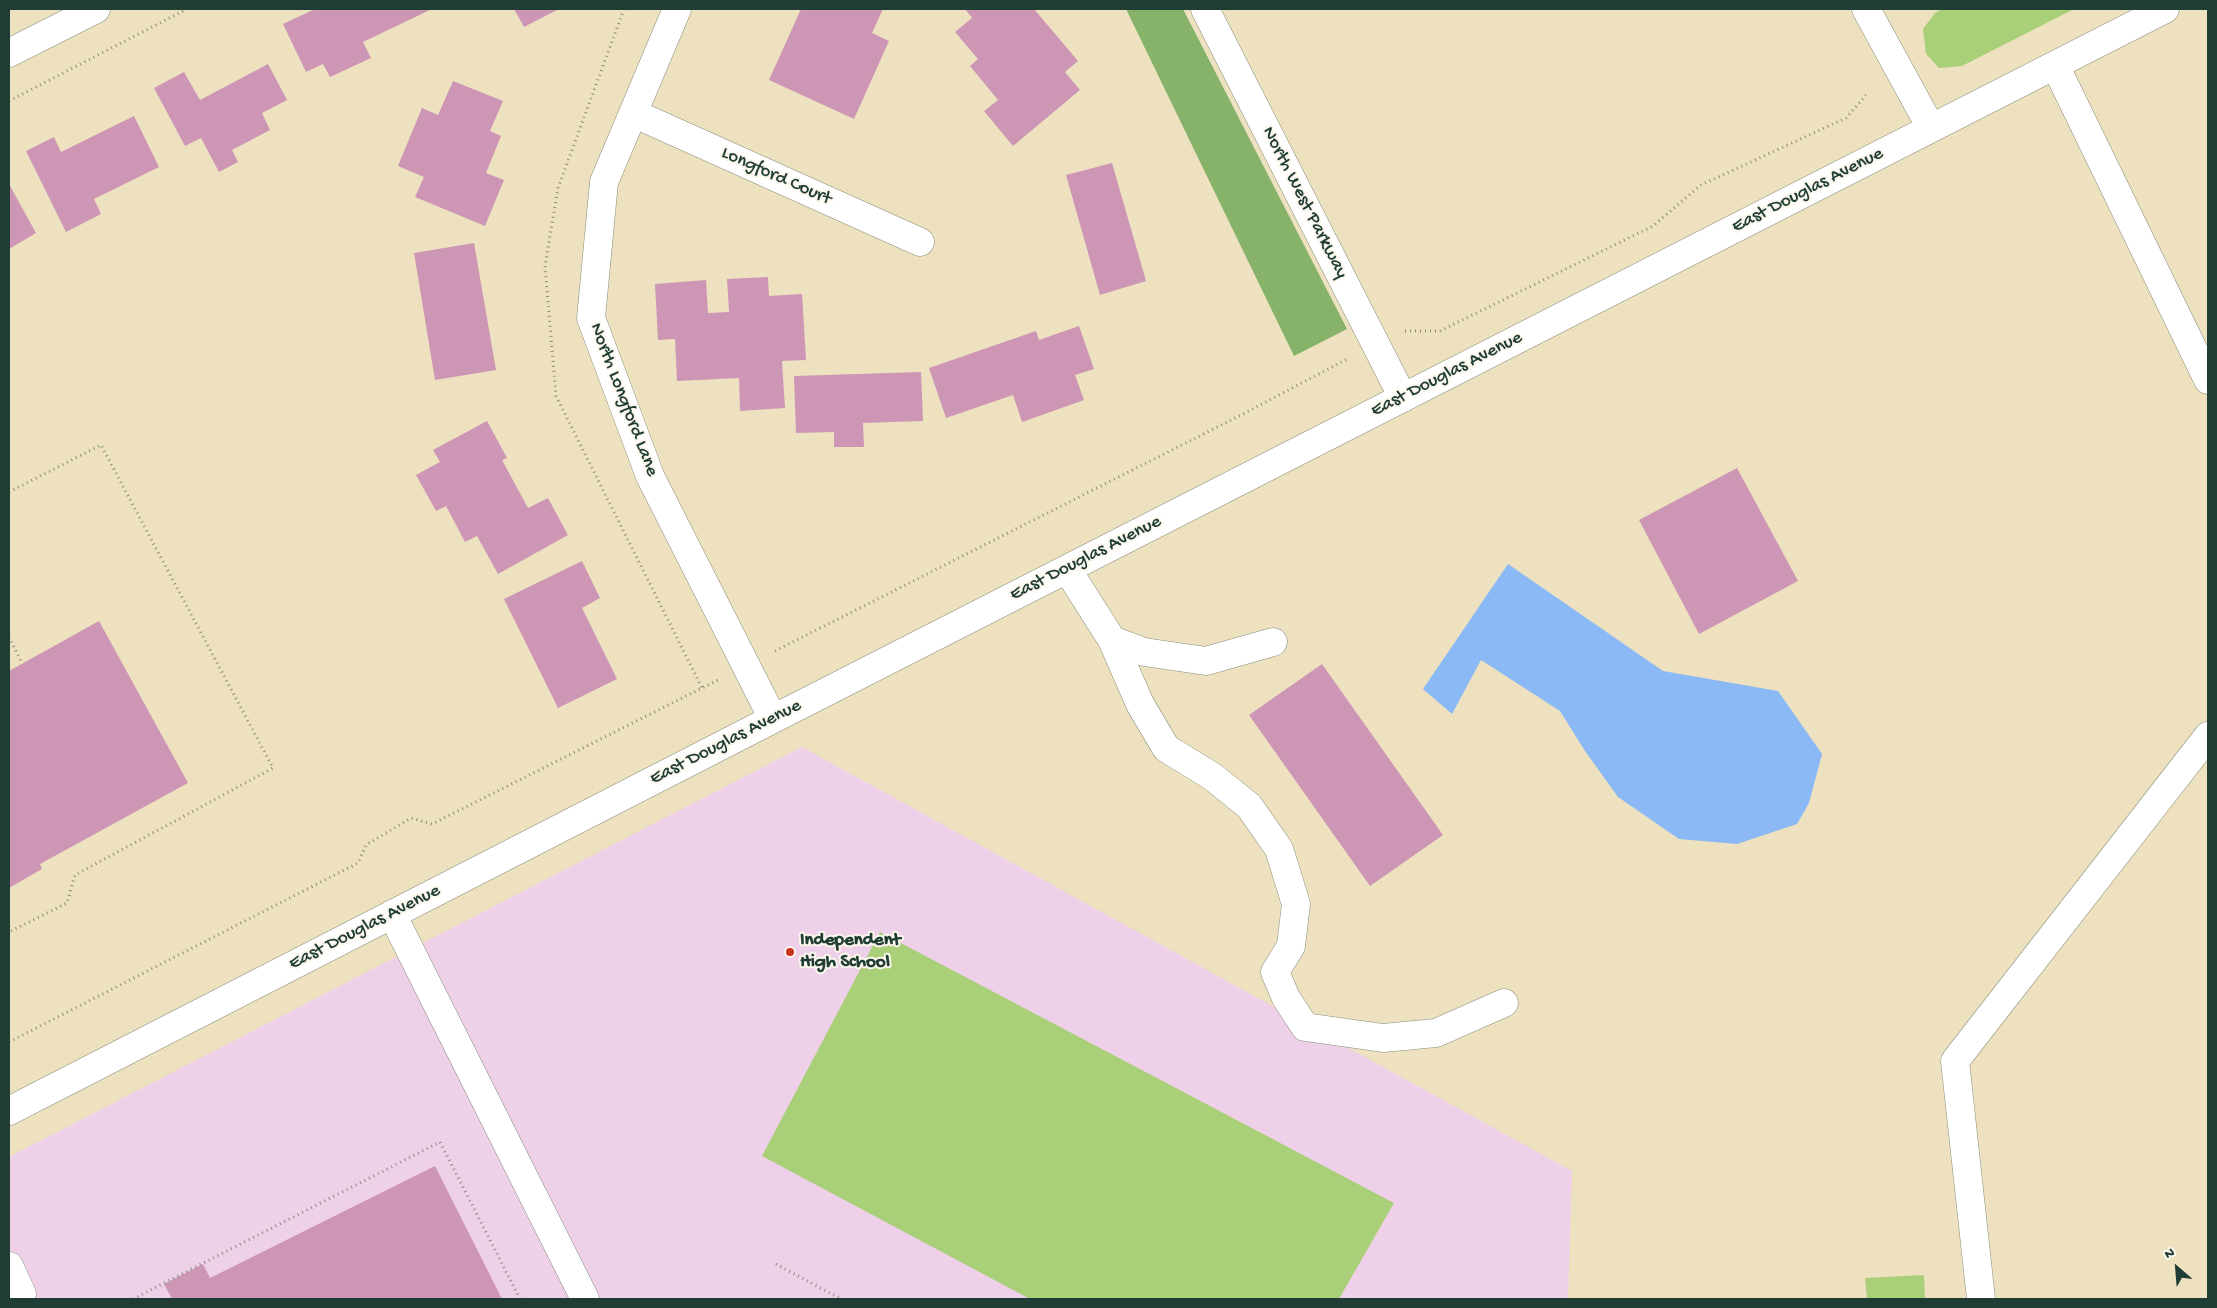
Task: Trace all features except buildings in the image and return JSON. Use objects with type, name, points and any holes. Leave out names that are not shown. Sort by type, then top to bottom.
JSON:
[{"type":"street","points":[[9,53],[96,9]]},
{"type":"street","name":"North Longford Lane","points":[[676,9],[604,182],[591,318],[650,476],[773,719]]},
{"type":"street","name":"North West Parkway","points":[[1205,9],[1403,398]]},
{"type":"street","name":"East Douglas Avenue","points":[[9,1111],[2165,9]]},
{"type":"street","points":[[1876,12],[1931,128]]},
{"type":"street","points":[[2055,65],[2208,380]]},
{"type":"street","name":"Longford Court","points":[[633,113],[920,242]]},
{"type":"street","points":[[1067,569],[1112,640],[1140,704],[1166,748],[1213,777],[1249,806],[1280,849],[1296,904],[1291,946],[1275,972],[1286,998],[1305,1027],[1383,1038],[1436,1033],[1504,1003]]},
{"type":"street","points":[[1112,640],[1144,652],[1206,661],[1273,642]]},
{"type":"street","points":[[1981,1299],[1955,1061],[2208,736]]},
{"type":"street","points":[[392,914],[585,1299]]},
{"type":"street","points":[[9,1266],[22,1294]]},
{"type":"path","points":[[9,101],[187,9]]},
{"type":"path","points":[[9,1042],[358,863],[366,845],[411,818],[432,824],[1245,413],[1401,331],[1440,331],[1653,226],[1702,185],[1846,118],[1866,95]]},
{"type":"path","points":[[9,492],[101,444],[273,768],[75,875],[67,903],[9,932]]},
{"type":"path","points":[[9,637],[21,661]]},
{"type":"path","points":[[133,1299],[440,1142],[520,1299]]},
{"type":"path","points":[[776,1264],[841,1299]]},
{"type":"shaded area","name":"Independent High School","points":[[802,747],[1572,1171],[1568,1299],[9,1299],[9,1157]]},
{"type":"green space","points":[[1126,9],[1183,9],[1347,329],[1294,356]]},
{"type":"green space","points":[[1942,9],[2074,9],[1962,66],[1939,68],[1926,54],[1923,29],[1935,13]]},
{"type":"green space","points":[[880,932],[1394,1203],[1339,1299],[1030,1299],[762,1156]]},
{"type":"green space","points":[[1924,1275],[1925,1299],[1867,1299],[1865,1278]]},
{"type":"water","points":[[1508,564],[1663,671],[1778,691],[1822,754],[1809,803],[1797,824],[1737,844],[1679,839],[1618,797],[1585,751],[1560,711],[1481,660],[1452,714],[1423,689]]},
{"type":"place","name":"Independent High School","points":[[790,952]]}]
